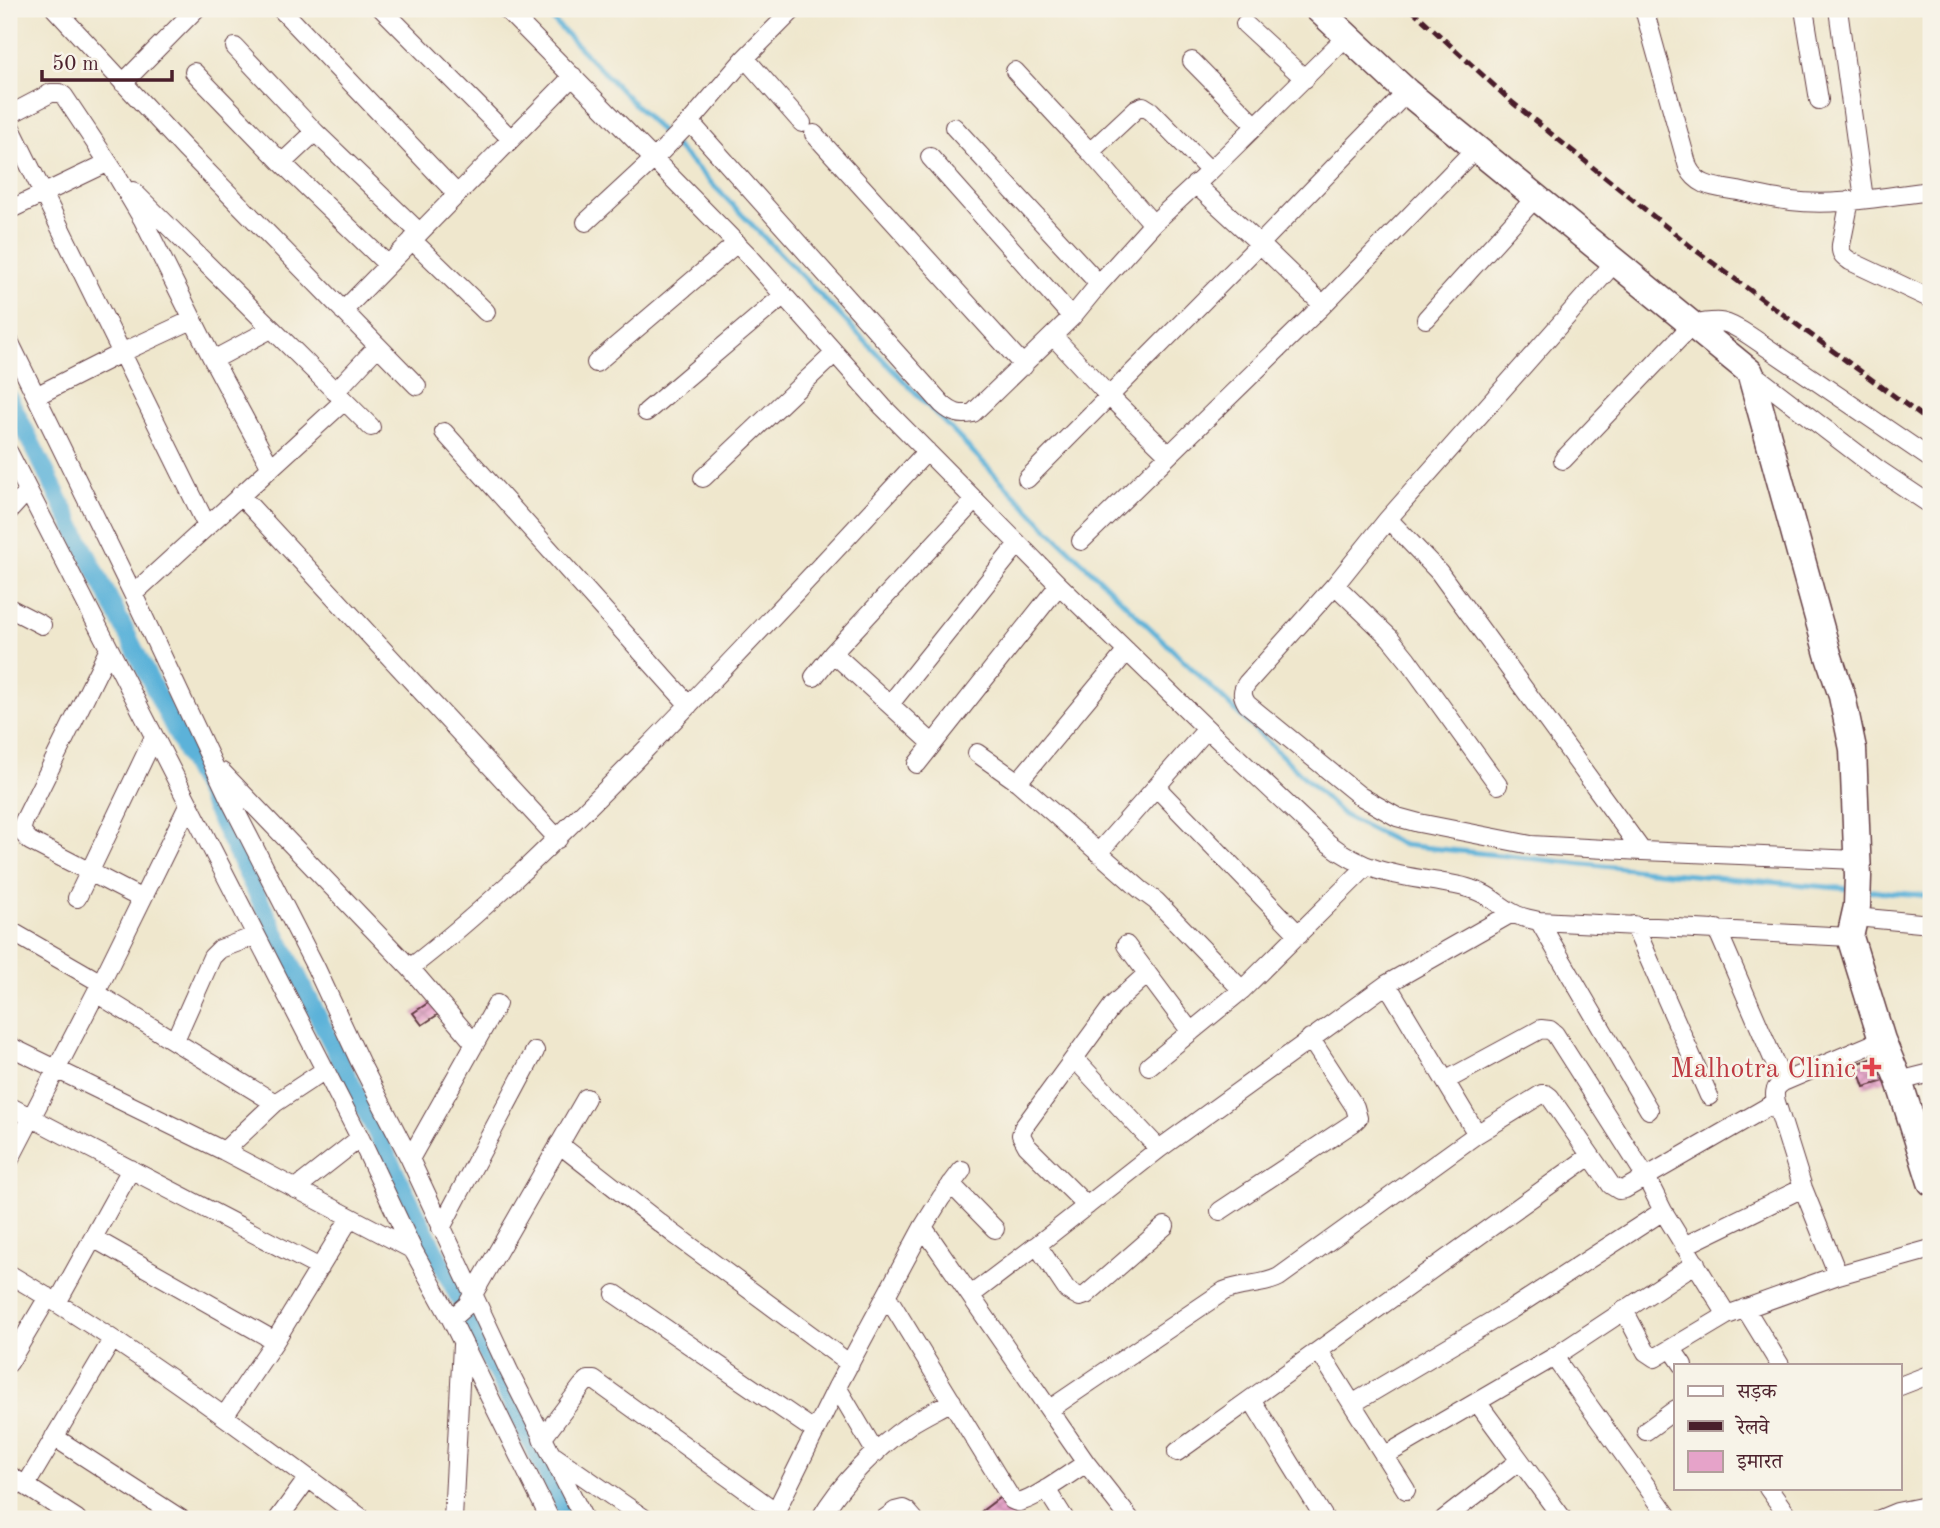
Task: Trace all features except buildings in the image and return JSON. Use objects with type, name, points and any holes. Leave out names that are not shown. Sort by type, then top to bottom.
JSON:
[{"type":"street","points":[[281,9],[457,194]]},
{"type":"street","points":[[382,9],[511,139]]},
{"type":"street","points":[[506,9],[573,76],[665,148],[737,243],[883,407],[1059,585],[1207,729],[1328,844],[1343,855],[1385,873],[1484,893],[1512,913],[1539,921],[1717,929],[1854,920],[1931,924]]},
{"type":"street","points":[[586,222],[665,148],[745,58],[794,9]]},
{"type":"street","points":[[1318,9],[1407,92],[1742,366],[1876,468],[1929,500]]},
{"type":"street","points":[[1644,9],[1688,167],[1697,180],[1713,186],[1791,201],[1822,203],[1931,191]]},
{"type":"street","points":[[1804,9],[1819,100]]},
{"type":"street","points":[[1838,9],[1857,200],[1840,251],[1850,261],[1931,299]]},
{"type":"street","points":[[59,10],[123,83],[417,386]]},
{"type":"street","points":[[123,83],[185,12]]},
{"type":"street","points":[[1245,24],[1305,79]]},
{"type":"street","points":[[690,122],[942,404],[950,411],[963,415],[973,413],[1024,366],[1072,317],[1153,224],[1347,36]]},
{"type":"street","points":[[235,47],[486,312]]},
{"type":"street","points":[[745,58],[1024,366]]},
{"type":"street","points":[[1192,61],[1256,126]]},
{"type":"street","points":[[1015,71],[1153,224]]},
{"type":"street","points":[[194,72],[282,163],[387,265]]},
{"type":"street","points":[[343,311],[573,76]]},
{"type":"street","points":[[1027,480],[1407,92]]},
{"type":"street","points":[[9,115],[51,93],[60,93],[143,220],[192,320],[271,468]]},
{"type":"street","points":[[1090,152],[1136,109],[1143,106],[1210,171]]},
{"type":"street","points":[[9,124],[207,526]]},
{"type":"street","points":[[954,127],[1099,284]]},
{"type":"street","points":[[282,163],[315,132]]},
{"type":"street","points":[[1081,541],[1323,305],[1476,148]]},
{"type":"street","points":[[930,157],[1072,317]]},
{"type":"street","points":[[9,210],[110,167]]},
{"type":"street","points":[[110,167],[371,427]]},
{"type":"street","points":[[1195,184],[1323,305]]},
{"type":"street","points":[[1426,319],[1535,197]]},
{"type":"street","points":[[596,363],[737,243]]},
{"type":"street","points":[[1615,262],[1244,687],[1243,698],[1360,796],[1396,817],[1531,845],[1858,868]]},
{"type":"street","points":[[646,412],[784,295]]},
{"type":"street","points":[[36,396],[121,352],[192,320]]},
{"type":"street","points":[[1563,460],[1692,325],[1720,321],[1734,326],[1931,459]]},
{"type":"street","points":[[213,360],[271,329]]},
{"type":"street","points":[[1053,336],[1109,396],[1170,455]]},
{"type":"street","points":[[9,341],[212,762],[410,1159],[441,1228],[463,1308],[453,1519]]},
{"type":"street","points":[[133,594],[271,468],[340,396],[378,346]]},
{"type":"street","points":[[703,478],[835,353]]},
{"type":"street","points":[[1742,366],[1750,372],[1842,696],[1853,750],[1858,868],[1854,920],[1882,1040],[1899,1082],[1931,1182]]},
{"type":"street","points":[[444,432],[689,705]]},
{"type":"street","points":[[410,968],[447,940],[558,839],[754,638],[927,451]]},
{"type":"street","points":[[9,453],[360,1138],[413,1250],[463,1308],[546,1446],[584,1519]]},
{"type":"street","points":[[9,511],[29,493]]},
{"type":"street","points":[[240,495],[558,839]]},
{"type":"street","points":[[814,677],[975,500]]},
{"type":"street","points":[[1388,519],[1438,572],[1642,851]]},
{"type":"street","points":[[890,704],[1018,544]]},
{"type":"street","points":[[917,764],[1059,585]]},
{"type":"street","points":[[1335,585],[1390,638],[1498,785]]},
{"type":"street","points":[[9,607],[42,625]]},
{"type":"street","points":[[108,649],[21,827],[24,836],[30,841],[142,899]]},
{"type":"street","points":[[1018,782],[1127,651]]},
{"type":"street","points":[[833,653],[932,743]]},
{"type":"street","points":[[1098,853],[1207,729]]},
{"type":"street","points":[[77,898],[153,737]]},
{"type":"street","points":[[976,753],[1018,782],[1156,901],[1242,990]]},
{"type":"street","points":[[212,762],[410,968],[475,1044]]},
{"type":"street","points":[[1157,788],[1298,935]]},
{"type":"street","points":[[9,1161],[99,988],[188,806]]},
{"type":"street","points":[[1149,1066],[1242,990],[1366,867]]},
{"type":"street","points":[[971,1295],[1159,1149],[1310,1038],[1387,984],[1512,913]]},
{"type":"street","points":[[1539,921],[1649,1110]]},
{"type":"street","points":[[1634,925],[1709,1096]]},
{"type":"street","points":[[1717,929],[1783,1082]]},
{"type":"street","points":[[9,930],[175,1041],[275,1103]]},
{"type":"street","points":[[175,1041],[212,957],[220,949],[256,936]]},
{"type":"street","points":[[1126,945],[1191,1032]]},
{"type":"street","points":[[1087,1206],[1027,1146],[1021,1135],[1112,1004],[1147,974]]},
{"type":"street","points":[[1387,984],[1477,1134]]},
{"type":"street","points":[[410,1159],[497,1004]]},
{"type":"street","points":[[1445,1081],[1541,1030],[1550,1030],[1555,1034],[1646,1177],[1727,1315]]},
{"type":"street","points":[[1220,1211],[1358,1118],[1355,1107],[1310,1038]]},
{"type":"street","points":[[1838,1276],[1803,1188],[1776,1102],[1775,1090],[1783,1082],[1882,1040]]},
{"type":"street","points":[[9,1046],[224,1151],[413,1250]]},
{"type":"street","points":[[441,1228],[535,1051]]},
{"type":"street","points":[[1074,1058],[1159,1149]]},
{"type":"street","points":[[224,1151],[275,1103],[325,1070]]},
{"type":"street","points":[[1899,1082],[1931,1073]]},
{"type":"street","points":[[1050,1409],[1224,1290],[1235,1286],[1268,1283],[1279,1277],[1477,1134],[1542,1094],[1550,1097],[1615,1189],[1625,1189],[1776,1102]]},
{"type":"street","points":[[463,1308],[586,1098]]},
{"type":"street","points":[[9,1106],[320,1268]]},
{"type":"street","points":[[295,1189],[360,1138]]},
{"type":"street","points":[[559,1144],[674,1234],[850,1364]]},
{"type":"street","points":[[1177,1452],[1590,1156]]},
{"type":"street","points":[[9,1363],[93,1238],[131,1170]]},
{"type":"street","points":[[546,1446],[582,1387],[588,1380],[594,1380],[774,1515],[837,1387],[923,1227],[957,1177],[995,1229]]},
{"type":"street","points":[[1684,1245],[1803,1188]]},
{"type":"street","points":[[1352,1404],[1512,1308],[1664,1211]]},
{"type":"street","points":[[225,1415],[275,1341],[350,1218]]},
{"type":"street","points":[[1037,1245],[1066,1290],[1080,1297],[1086,1295],[1165,1226]]},
{"type":"street","points":[[923,1227],[1086,1463],[1130,1519]]},
{"type":"street","points":[[93,1238],[275,1341]]},
{"type":"street","points":[[1624,1310],[1646,1352],[1655,1358],[1727,1315],[1838,1276],[1931,1249]]},
{"type":"street","points":[[1384,1456],[1554,1357],[1696,1263]]},
{"type":"street","points":[[9,1274],[53,1300],[225,1415],[363,1519]]},
{"type":"street","points":[[615,1294],[815,1430]]},
{"type":"street","points":[[887,1296],[1012,1500],[1022,1502],[1086,1463]]},
{"type":"street","points":[[1745,1308],[1779,1364]]},
{"type":"street","points":[[26,1485],[112,1340]]},
{"type":"street","points":[[462,1343],[550,1519]]},
{"type":"street","points":[[1672,1349],[1682,1364]]},
{"type":"street","points":[[1320,1351],[1406,1490]]},
{"type":"street","points":[[1554,1357],[1670,1519]]},
{"type":"street","points":[[1902,1385],[1931,1374]]},
{"type":"street","points":[[837,1387],[876,1453]]},
{"type":"street","points":[[1251,1399],[1325,1519]]},
{"type":"street","points":[[820,1519],[845,1484],[876,1453],[908,1426],[952,1401]]},
{"type":"street","points":[[1477,1402],[1563,1519]]},
{"type":"street","points":[[1646,1430],[1674,1410]]},
{"type":"street","points":[[54,1437],[176,1518]]},
{"type":"street","points":[[546,1446],[645,1519]]},
{"type":"street","points":[[1453,1516],[1519,1461]]},
{"type":"street","points":[[9,1475],[77,1519]]},
{"type":"street","points":[[278,1519],[308,1478]]},
{"type":"street","points":[[1045,1489],[1065,1519]]},
{"type":"street","points":[[1769,1490],[1790,1519]]},
{"type":"street","points":[[1880,1519],[1897,1512],[1931,1506]]},
{"type":"street","points":[[884,1519],[903,1509],[914,1519]]},
{"type":"waterway","points":[[542,9],[1047,528],[1343,815],[1403,845],[1851,889]]},
{"type":"waterway","points":[[9,398],[569,1519]]},
{"type":"waterway","points":[[1865,890],[1931,896]]},
{"type":"railway","points":[[1411,9],[1513,103],[1694,249],[1931,423]]},
{"type":"place","name":"Malhotra Clinic","points":[[1872,1067]]}]
